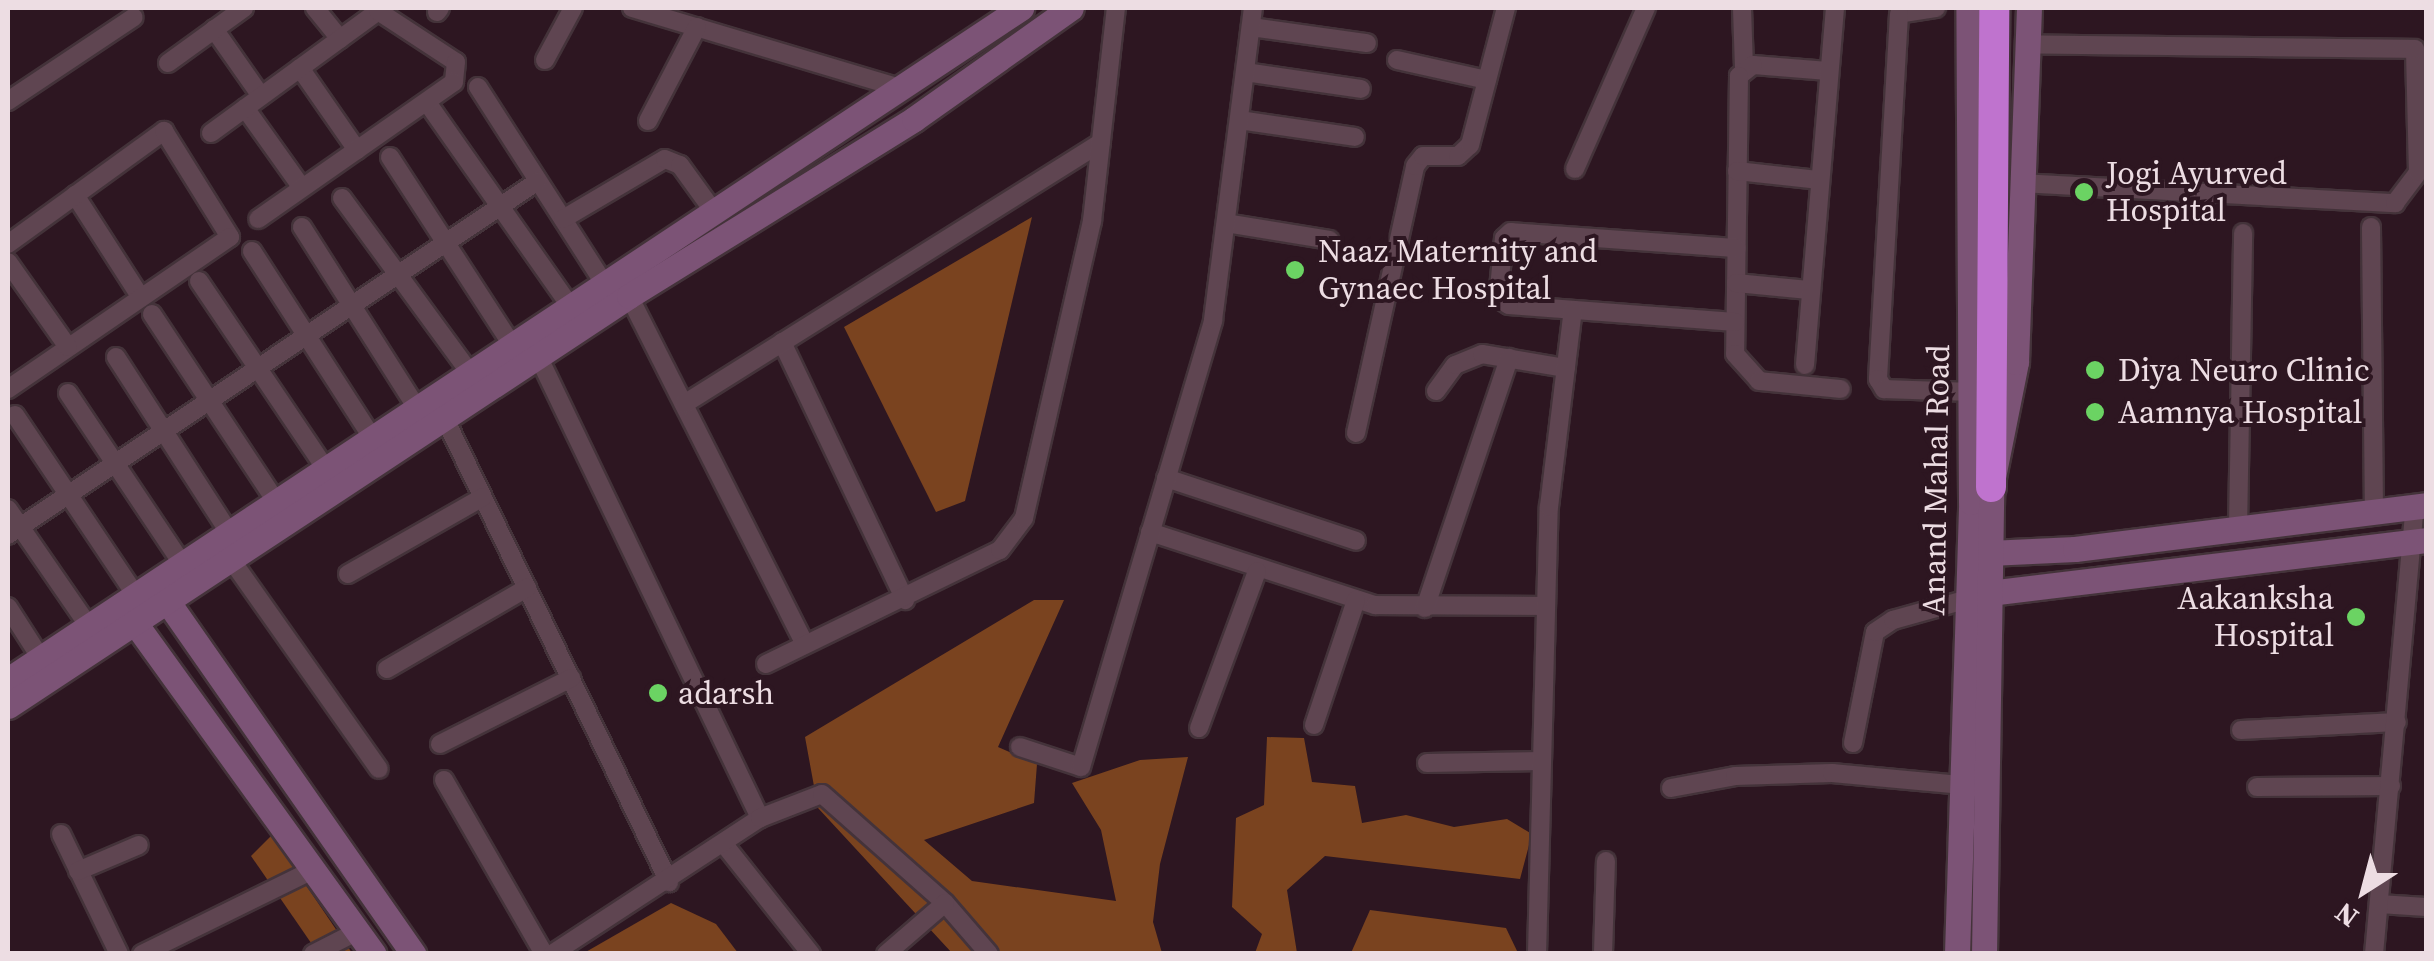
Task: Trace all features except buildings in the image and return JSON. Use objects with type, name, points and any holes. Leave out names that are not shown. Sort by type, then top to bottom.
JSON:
[{"type":"highway","points":[[1991,487],[1982,394],[1994,8]]},
{"type":"street","points":[[168,63],[244,8]]},
{"type":"street","points":[[315,8],[340,39]]},
{"type":"street","points":[[545,60],[573,8]]},
{"type":"street","points":[[632,8],[901,88]]},
{"type":"street","points":[[8,680],[88,624],[230,558],[538,356],[714,212],[1021,8]]},
{"type":"street","points":[[8,706],[181,562],[275,500],[571,307],[617,290],[914,119],[1071,8]]},
{"type":"street","points":[[766,664],[804,642],[906,600],[1000,550],[1024,518],[1092,221],[1116,8]]},
{"type":"street","points":[[1356,433],[1415,166],[1423,156],[1464,153],[1506,8]]},
{"type":"street","points":[[1576,170],[1646,8]]},
{"type":"street","points":[[1742,8],[1744,67],[1737,171],[1735,354],[1747,374],[1774,385],[1842,389]]},
{"type":"street","points":[[1805,365],[1835,8]]},
{"type":"street","points":[[1936,8],[1899,14],[1878,379],[1884,390],[1982,394]]},
{"type":"street","name":"Anand Mahal Road","points":[[1968,8],[1982,394],[1984,954]]},
{"type":"street","name":"Anand Mahal Road","points":[[1957,954],[1962,785],[1989,553],[1991,487],[2016,362],[2029,8]]},
{"type":"street","points":[[211,134],[384,11],[456,62],[459,72],[454,82],[258,220]]},
{"type":"street","points":[[8,101],[134,16]]},
{"type":"street","points":[[1020,747],[1081,766],[1213,320],[1252,17],[1367,43]]},
{"type":"street","points":[[648,121],[697,27]]},
{"type":"street","points":[[214,29],[302,188]]},
{"type":"street","points":[[2020,183],[2396,203],[2418,172],[2415,49],[2027,44]]},
{"type":"street","points":[[1397,60],[1487,80]]},
{"type":"street","points":[[1744,67],[1828,71]]},
{"type":"street","points":[[300,68],[357,150]]},
{"type":"street","points":[[1245,72],[1360,89]]},
{"type":"street","points":[[478,87],[563,220],[617,290],[684,404],[804,642]]},
{"type":"street","points":[[430,108],[571,307]]},
{"type":"street","points":[[1239,120],[1355,137]]},
{"type":"street","points":[[8,244],[164,131],[230,237],[8,388]]},
{"type":"street","points":[[684,404],[1100,142]]},
{"type":"street","points":[[390,157],[512,345]]},
{"type":"street","points":[[563,220],[665,159],[680,166],[714,212]]},
{"type":"street","points":[[1737,171],[1818,180]]},
{"type":"street","points":[[14,531],[538,181]]},
{"type":"street","points":[[75,194],[141,298]]},
{"type":"street","points":[[342,198],[470,373]]},
{"type":"street","points":[[1226,224],[1330,240]]},
{"type":"street","points":[[2371,226],[2374,511]]},
{"type":"street","points":[[302,227],[417,408]]},
{"type":"street","points":[[2238,528],[2243,233]]},
{"type":"street","points":[[1736,248],[1508,234],[1500,302],[1736,322]]},
{"type":"street","points":[[252,251],[372,437]]},
{"type":"street","points":[[8,262],[68,347]]},
{"type":"street","points":[[199,281],[325,468]]},
{"type":"street","points":[[1736,283],[1809,290]]},
{"type":"street","points":[[1538,954],[1545,606],[1573,310]]},
{"type":"street","points":[[152,314],[275,500]]},
{"type":"street","points":[[782,342],[906,600]]},
{"type":"street","points":[[116,356],[228,531]]},
{"type":"street","points":[[538,356],[760,818]]},
{"type":"street","points":[[1436,390],[1466,357],[1510,358],[1566,368]]},
{"type":"street","points":[[1425,608],[1510,358]]},
{"type":"street","points":[[68,393],[181,562]]},
{"type":"street","points":[[15,415],[141,598],[412,954]]},
{"type":"street","points":[[444,417],[669,882]]},
{"type":"street","points":[[1166,478],[1356,541]]},
{"type":"street","points":[[348,574],[482,498]]},
{"type":"street","points":[[1989,553],[2075,549],[2421,506],[2374,954]]},
{"type":"street","points":[[8,509],[14,531],[88,624]]},
{"type":"street","points":[[1150,532],[1257,571],[1356,600],[1425,608],[1545,606]]},
{"type":"street","points":[[1853,743],[1876,632],[1893,620],[1982,590],[2420,541]]},
{"type":"street","points":[[230,558],[379,769]]},
{"type":"street","points":[[1198,728],[1257,571]]},
{"type":"street","points":[[387,670],[527,588]]},
{"type":"street","points":[[141,598],[314,870],[374,954]]},
{"type":"street","points":[[1314,724],[1356,600]]},
{"type":"street","points":[[8,607],[40,657]]},
{"type":"street","points":[[440,744],[571,678]]},
{"type":"street","points":[[2241,730],[2397,722]]},
{"type":"street","points":[[1427,763],[1542,761]]},
{"type":"street","points":[[1672,788],[1735,776],[1832,772],[1962,785]]},
{"type":"street","points":[[444,780],[548,954],[669,882],[760,818],[822,794],[945,903],[990,954]]},
{"type":"street","points":[[2257,787],[2390,786]]},
{"type":"street","points":[[60,834],[119,954]]},
{"type":"street","points":[[723,843],[811,954]]},
{"type":"street","points":[[78,871],[140,845]]},
{"type":"street","points":[[1602,954],[1606,861]]},
{"type":"street","points":[[142,954],[314,870]]},
{"type":"street","points":[[886,954],[945,903]]},
{"type":"street","points":[[2378,904],[2426,907]]},
{"type":"street","points":[[313,954],[358,931]]},
{"type":"shaded area","points":[[1032,217],[965,501],[936,512],[844,327]]},
{"type":"shaded area","points":[[1034,600],[1064,600],[998,747],[1037,764],[1034,803],[924,840],[972,881],[1116,901],[1101,830],[1072,783],[1140,760],[1188,757],[1160,864],[1153,922],[1162,953],[952,953],[818,808],[805,737]]},
{"type":"shaded area","points":[[1267,737],[1304,738],[1312,782],[1355,786],[1362,823],[1406,815],[1454,827],[1507,819],[1532,834],[1520,879],[1325,856],[1287,890],[1297,953],[1255,953],[1262,934],[1232,907],[1236,818],[1264,805]]},
{"type":"shaded area","points":[[272,835],[352,953],[318,953],[251,856]]},
{"type":"shaded area","points":[[671,903],[716,924],[738,953],[584,953]]},
{"type":"shaded area","points":[[1370,910],[1506,928],[1518,953],[1351,953]]},
{"type":"place","name":"Jogi Ayurved Hospital","points":[[2084,192]]},
{"type":"place","name":"Naaz Maternity and Gynaec Hospital","points":[[1295,270]]},
{"type":"place","name":"Diya Neuro Clinic","points":[[2095,370]]},
{"type":"place","name":"Aamnya Hospital","points":[[2095,412]]},
{"type":"place","name":"Aakanksha Hospital","points":[[2356,617]]},
{"type":"place","name":"adarsh","points":[[658,693]]}]
